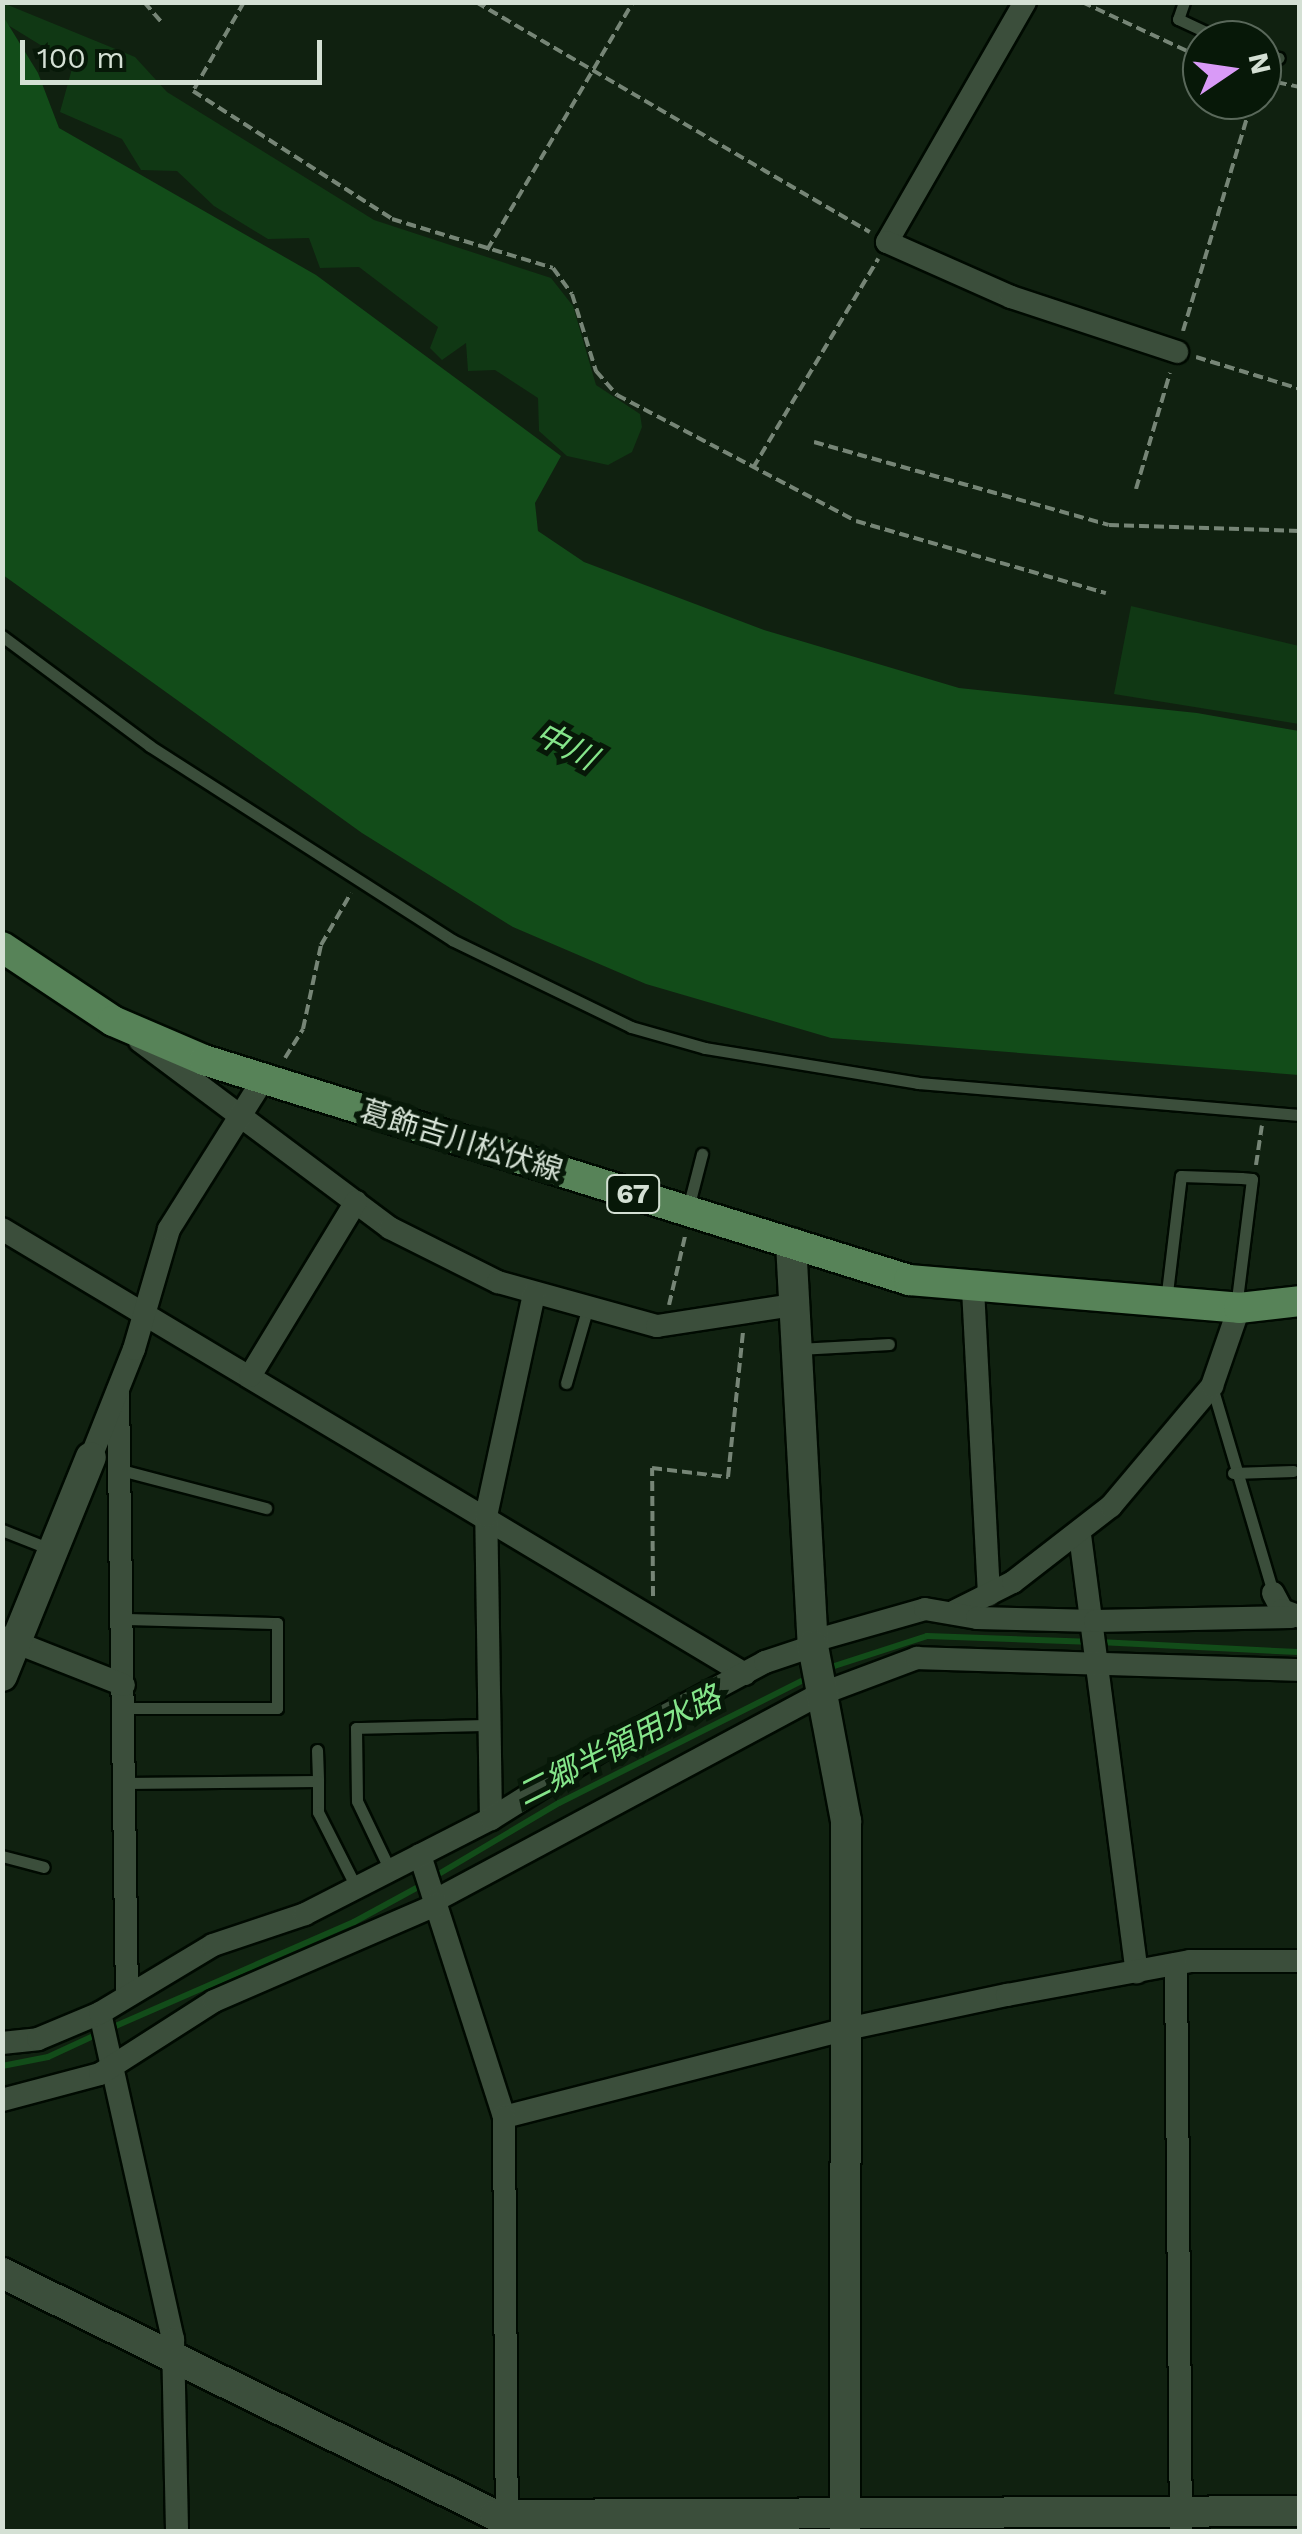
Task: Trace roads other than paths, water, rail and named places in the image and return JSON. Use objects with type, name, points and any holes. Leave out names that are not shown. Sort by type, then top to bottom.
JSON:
[{"type":"main road","name":"葛飾吉川松伏線","points":[[2,947],[114,1021],[266,1081],[909,1280],[973,1289],[1238,1308],[1300,1301]]},
{"type":"street","points":[[1025,2],[887,242],[1011,298],[1176,352]]},
{"type":"street","points":[[114,1021],[390,1228],[534,1294],[664,1326],[792,1304]]},
{"type":"street","points":[[2,1676],[9,1640],[54,1550],[118,1391],[169,1228],[266,1081]]},
{"type":"street","points":[[250,1376],[356,1202]]},
{"type":"street","points":[[2,1229],[746,1674]]},
{"type":"street","points":[[792,1244],[794,1349],[813,1644],[818,1695],[846,1821],[842,2030],[845,2524]]},
{"type":"street","points":[[973,1289],[989,1595]]},
{"type":"street","points":[[491,1818],[486,1516],[534,1294]]},
{"type":"street","points":[[953,1612],[989,1595],[1080,1534],[1212,1386],[1238,1308]]},
{"type":"street","points":[[118,1391],[128,1995]]},
{"type":"street","points":[[1080,1534],[1101,1662],[1136,1972]]},
{"type":"street","points":[[1274,1593],[1295,1616]]},
{"type":"street","points":[[2,2044],[38,2039],[100,2013],[213,1945],[358,1888],[491,1818],[600,1750],[746,1674],[813,1644],[907,1612],[1095,1620],[1295,1616]]},
{"type":"street","points":[[9,1640],[124,1696]]},
{"type":"street","points":[[2,2100],[109,2070],[170,2024],[214,2001],[435,1901],[818,1695],[927,1655],[1300,1670]]},
{"type":"street","points":[[420,1855],[504,2116],[507,2524]]},
{"type":"street","points":[[504,2116],[842,2030],[1176,1964],[1300,1961]]},
{"type":"street","points":[[1176,1964],[1181,2521]]},
{"type":"street","points":[[100,2013],[109,2070],[176,2357],[177,2532]]},
{"type":"street","points":[[2,2273],[507,2524],[1181,2521],[1300,2510]]},
{"type":"lane","points":[[2,636],[150,746],[452,940],[598,1014],[692,1045],[918,1084],[1300,1114]]},
{"type":"lane","points":[[689,1211],[702,1154]]},
{"type":"lane","points":[[1166,1301],[1181,1176],[1252,1180],[1238,1308]]},
{"type":"lane","points":[[566,1384],[587,1310]]},
{"type":"lane","points":[[794,1349],[889,1344]]},
{"type":"lane","points":[[1212,1386],[1233,1473],[1274,1593]]},
{"type":"lane","points":[[121,1470],[266,1508]]},
{"type":"lane","points":[[1233,1473],[1293,1470]]},
{"type":"lane","points":[[2,1530],[54,1550]]},
{"type":"lane","points":[[123,1619],[277,1623],[276,1708],[124,1696]]},
{"type":"lane","points":[[390,1870],[357,1801],[356,1728],[490,1724]]},
{"type":"lane","points":[[318,1750],[318,1812],[358,1888]]},
{"type":"lane","points":[[124,1782],[318,1781]]},
{"type":"lane","points":[[2,1856],[44,1867]]},
{"type":"water","name":"中川","points":[[3,16],[38,73],[59,128],[316,275],[561,456],[535,503],[538,531],[584,562],[764,630],[959,688],[1197,713],[1299,731],[1299,1075],[831,1038],[646,984],[513,927],[362,833],[3,575]]},
{"type":"waterway","name":"二郷半領用水路","points":[[825,1669],[927,1636],[1087,1642]]},
{"type":"waterway","name":"二郷半領用水路","points":[[1099,1642],[1298,1652]]},
{"type":"waterway","name":"二郷半領用水路","points":[[432,1878],[559,1803],[809,1677]]},
{"type":"waterway","name":"二郷半領用水路","points":[[111,2028],[354,1922],[422,1885]]},
{"type":"waterway","name":"二郷半領用水路","points":[[2,2066],[48,2057],[100,2033]]}]
